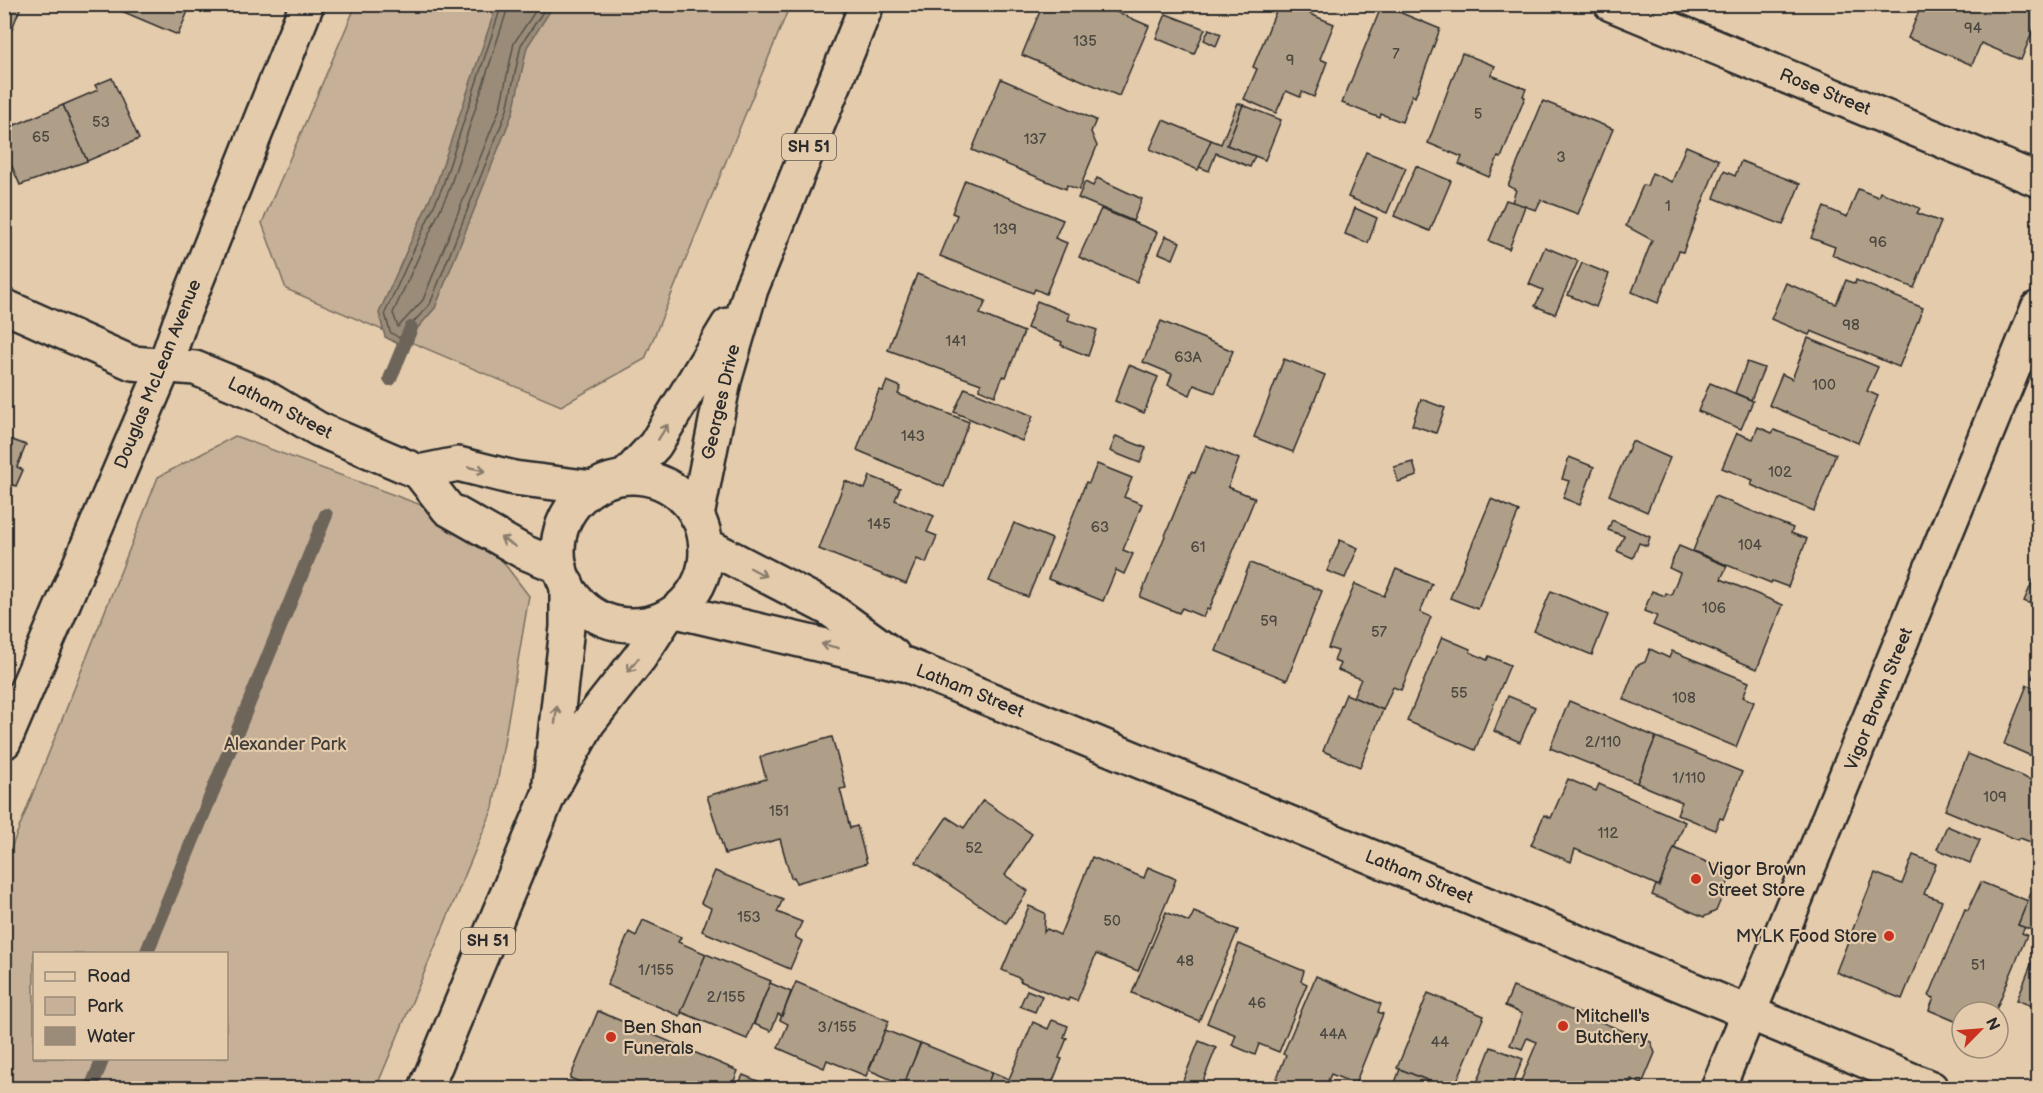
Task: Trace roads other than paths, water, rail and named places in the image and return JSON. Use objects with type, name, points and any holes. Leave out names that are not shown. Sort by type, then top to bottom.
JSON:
[{"type":"main road","name":"Douglas McLean Avenue","points":[[4,742],[165,365],[183,312],[307,4]]},
{"type":"main road","name":"Georges Drive","points":[[701,530],[724,381],[751,289],[867,4]]},
{"type":"main road","name":"Rose Street","points":[[1611,4],[2038,180]]},
{"type":"main road","name":"Georges Drive","points":[[625,477],[655,445],[751,289]]},
{"type":"main road","name":"Latham Street","points":[[4,306],[132,363],[195,368],[261,395],[318,429],[419,472],[448,509],[563,576]]},
{"type":"main road","name":"Vigor Brown Street","points":[[1718,1089],[2038,308]]},
{"type":"main road","points":[[419,472],[458,464],[514,478],[593,488]]},
{"type":"main road","name":"SH 51","points":[[426,1089],[549,794],[588,723],[671,614],[693,593],[704,570],[701,530],[684,498],[667,485],[625,477],[593,488],[576,502],[564,522],[558,545],[567,627],[549,794]]},
{"type":"main road","name":"Latham Street","points":[[701,530],[828,608],[907,665]]},
{"type":"main road","points":[[563,576],[580,604],[599,617],[621,624],[645,624],[671,614]]},
{"type":"main road","name":"Latham Street","points":[[671,614],[907,665],[1931,1089]]},
{"type":"water","points":[[497,4],[554,5],[527,47],[513,112],[435,308],[402,346],[385,337],[379,313],[436,185]]},
{"type":"waterway","points":[[390,379],[411,328]]},
{"type":"waterway","points":[[147,952],[326,515]]},
{"type":"waterway","points":[[91,1088],[102,1060]]},
{"type":"place","name":"Vigor Brown Street Store","points":[[1696,879]]},
{"type":"place","name":"MYLK Food Store","points":[[1889,936]]},
{"type":"place","name":"Mitchell's Butchery","points":[[1563,1026]]},
{"type":"place","name":"Ben Shan Funerals","points":[[611,1037]]},
{"type":"park label","name":"Alexander Park","points":[[285,744]]}]
